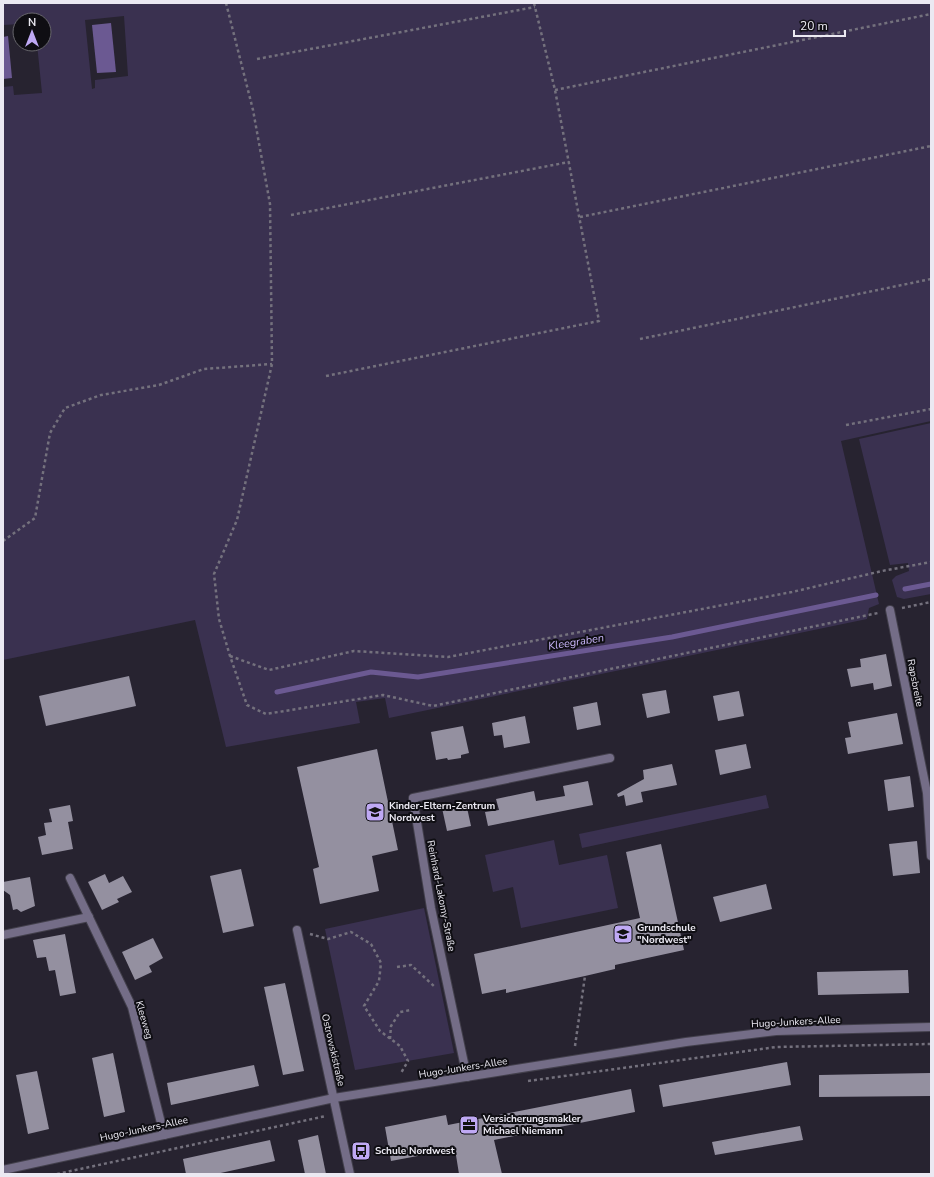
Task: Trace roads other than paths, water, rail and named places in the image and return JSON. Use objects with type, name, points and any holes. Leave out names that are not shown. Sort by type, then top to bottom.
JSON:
[{"type":"street","name":"Rapsbreite","points":[[890,610],[929,793],[931,856]]},
{"type":"street","name":"Reinhard-Lakomy-Straße","points":[[467,1077],[431,908],[413,798],[610,758]]},
{"type":"street","name":"Kleeweg","points":[[70,878],[132,1007],[164,1135]]},
{"type":"street","points":[[3,935],[89,917]]},
{"type":"street","name":"Ostrowskistraße","points":[[298,930],[325,1065],[338,1114],[350,1174]]},
{"type":"street","name":"Hugo-Junkers-Allee","points":[[3,1170],[334,1098],[686,1042],[776,1031],[931,1028]]},
{"type":"waterway","name":"Kleegraben","points":[[905,589],[931,584]]},
{"type":"waterway","name":"Kleegraben","points":[[277,692],[371,672],[418,677],[672,637],[876,595]]},
{"type":"place","name":"Kinder-Eltern-Zentrum Nordwest","points":[[375,812]]},
{"type":"place","name":"Grundschule \"Nordwest\"","points":[[623,934]]},
{"type":"place","name":"Versicherungsmakler Michael Niemann","points":[[469,1125]]},
{"type":"place","name":"Schule Nordwest","points":[[361,1151]]}]
